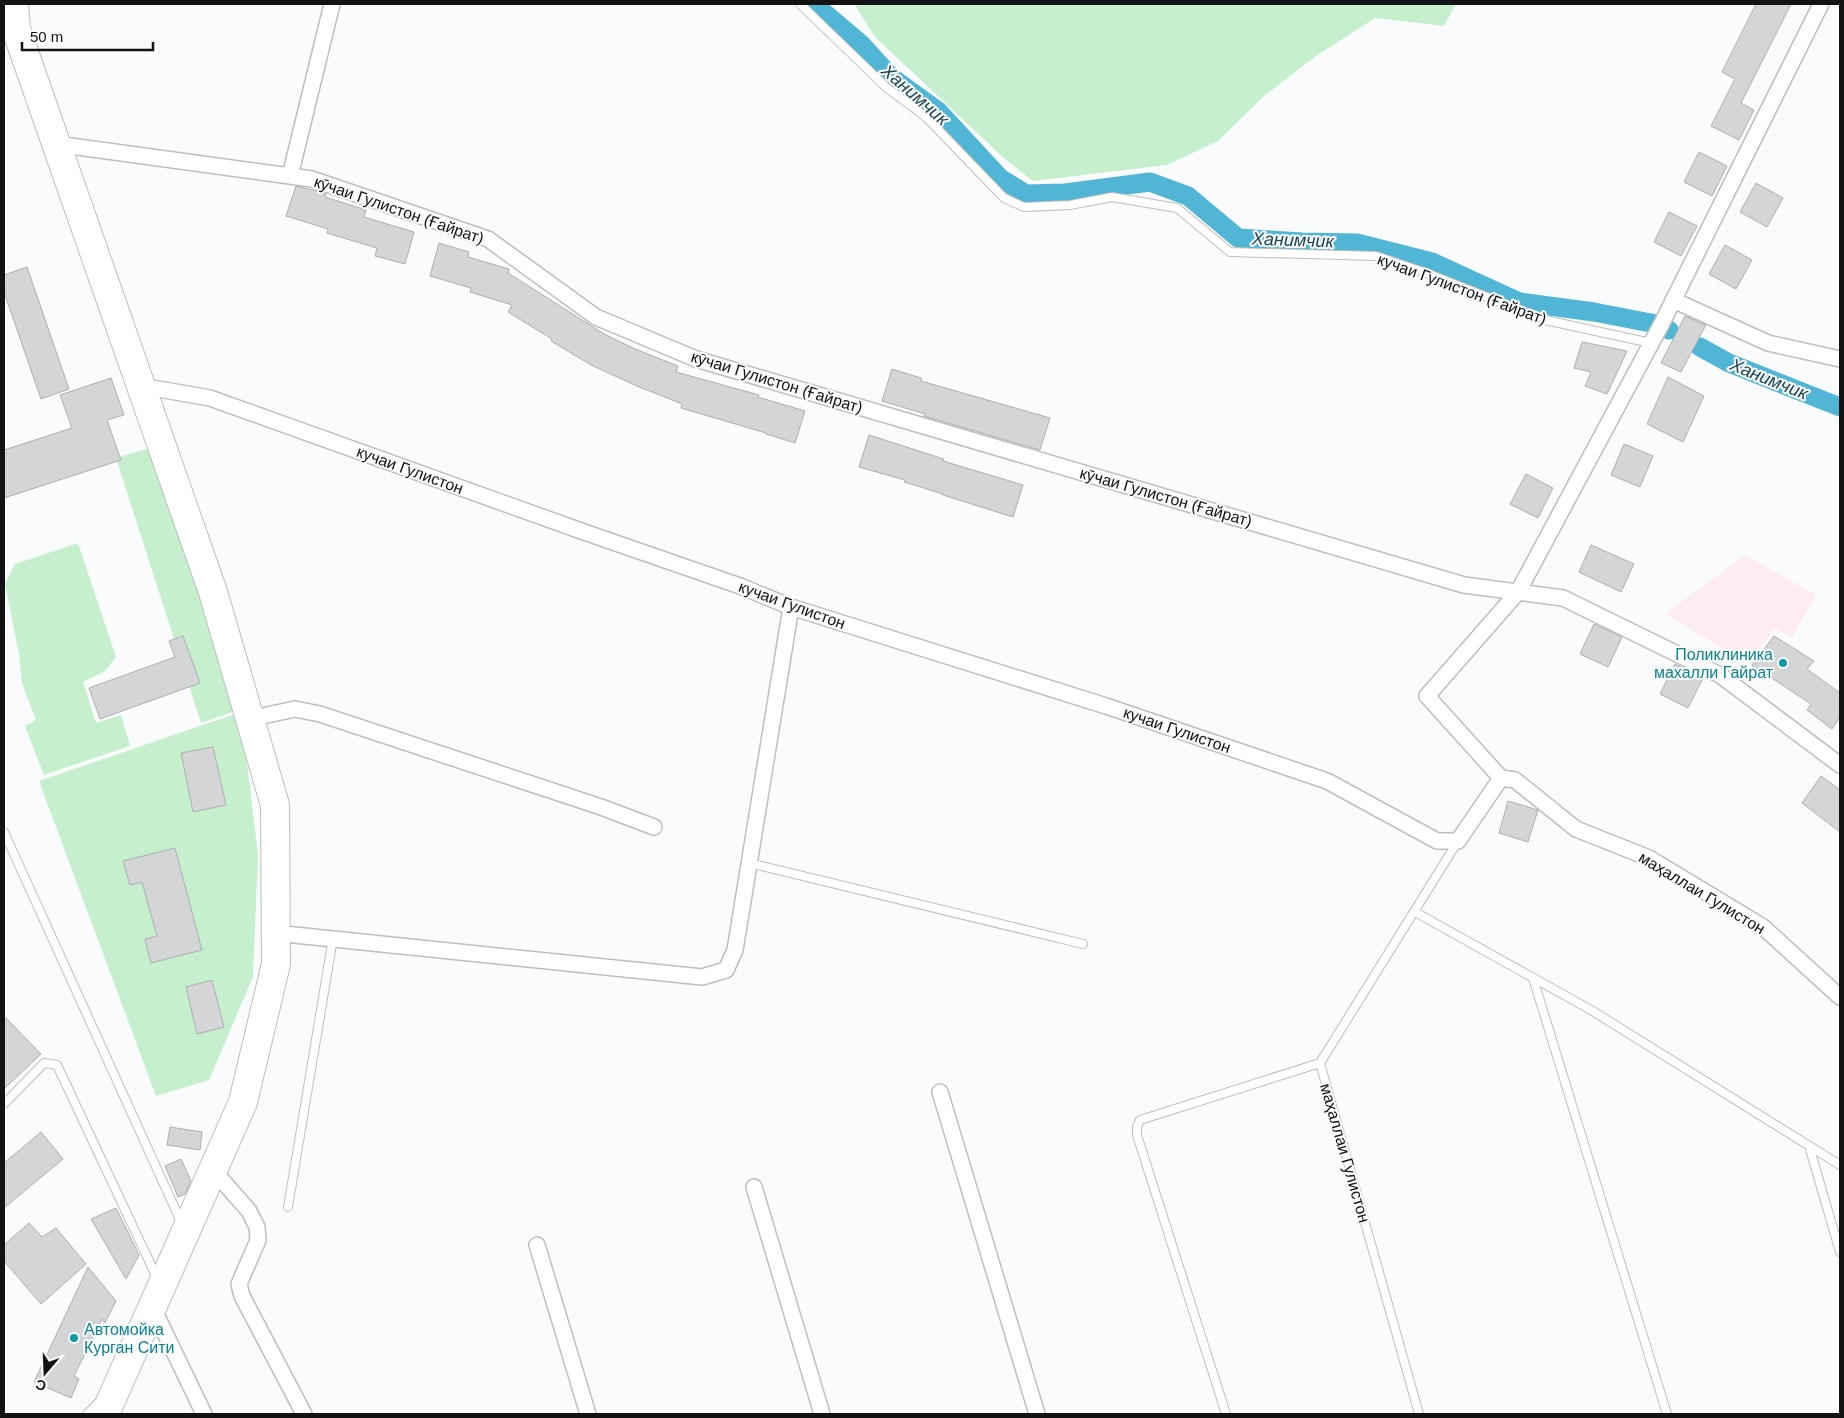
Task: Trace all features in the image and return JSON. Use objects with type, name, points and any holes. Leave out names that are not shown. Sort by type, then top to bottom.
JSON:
[{"type":"highway","points":[[14,4],[16,29],[213,592],[274,805],[276,964],[243,1102],[106,1414]]},
{"type":"street","points":[[290,176],[332,4]]},
{"type":"street","points":[[1821,4],[1653,340],[1518,592],[1564,598],[1720,675],[1840,765]]},
{"type":"street","name":"кӯчаи Гулистон (Ғайрат)","points":[[56,144],[312,179],[488,239],[596,317],[696,359],[1464,585],[1518,592]]},
{"type":"street","points":[[1672,303],[1768,343],[1840,359]]},
{"type":"street","name":"кучаи Гулистон","points":[[141,386],[210,398],[594,536],[740,586],[792,607],[1106,706],[1328,781],[1436,841],[1458,841]]},
{"type":"street","name":"маҳаллаи Гулистон","points":[[1518,592],[1427,696],[1501,778],[1515,780],[1576,829],[1649,858],[1764,927],[1840,997]]},
{"type":"street","points":[[275,933],[702,977],[726,970],[735,950],[792,607]]},
{"type":"street","points":[[250,719],[295,710],[320,714],[600,807],[654,827]]},
{"type":"street","name":"маҳаллаи Гулистон","points":[[1458,841],[1501,778]]},
{"type":"street","points":[[940,1092],[1037,1414]]},
{"type":"street","points":[[213,1170],[249,1211],[257,1227],[258,1240],[239,1284],[242,1296],[304,1414]]},
{"type":"street","points":[[754,1187],[822,1414]]},
{"type":"street","points":[[537,1245],[588,1414]]},
{"type":"street","points":[[157,1298],[204,1414]]},
{"type":"lane","name":"кучаи Гулистон (Ғайрат)","points":[[800,4],[887,88],[926,117],[1004,198],[1024,207],[1070,205],[1112,197],[1177,208],[1230,252],[1376,256],[1426,273],[1545,320],[1653,340]]},
{"type":"lane","points":[[4,832],[186,1233]]},
{"type":"lane","name":"маҳаллаи Гулистон","points":[[1419,1414],[1320,1063],[1458,841]]},
{"type":"lane","points":[[749,863],[1083,944]]},
{"type":"lane","points":[[1414,912],[1591,1010],[1840,1165]]},
{"type":"lane","points":[[288,1207],[333,938]]},
{"type":"lane","points":[[1533,978],[1667,1414]]},
{"type":"lane","points":[[1226,1414],[1137,1135],[1137,1127],[1140,1120],[1320,1063]]},
{"type":"lane","points":[[4,1104],[44,1064],[57,1065],[157,1298]]},
{"type":"lane","points":[[1809,1146],[1840,1252]]},
{"type":"lane","points":[[87,1414],[120,1382]]},
{"type":"shaded area","points":[[1745,555],[1816,595],[1792,638],[1775,628],[1748,663],[1665,614]]},
{"type":"green space","points":[[854,4],[1456,4],[1444,26],[1375,18],[1316,56],[1264,96],[1218,141],[1167,165],[1033,181],[1005,159],[875,37]]},
{"type":"green space","points":[[150,448],[239,710],[201,723],[116,458]]},
{"type":"green space","points":[[78,543],[116,657],[105,671],[83,682],[96,723],[121,715],[130,746],[44,775],[25,726],[36,720],[22,683],[19,654],[5,584],[15,564]]},
{"type":"green space","points":[[241,712],[258,855],[253,977],[209,1080],[156,1096],[39,781]]},
{"type":"building","points":[[1756,4],[1791,4],[1741,103],[1754,110],[1739,140],[1711,126],[1735,79],[1722,72]]},
{"type":"building","points":[[1699,152],[1727,166],[1712,196],[1684,182]]},
{"type":"building","points":[[1756,183],[1783,198],[1767,227],[1740,212]]},
{"type":"building","points":[[296,186],[321,192],[326,194],[325,197],[366,210],[364,217],[414,232],[405,264],[375,256],[377,248],[327,233],[328,229],[286,216]]},
{"type":"building","points":[[1669,212],[1697,226],[1681,256],[1654,242]]},
{"type":"building","points":[[439,243],[469,252],[468,257],[509,269],[508,273],[606,335],[678,366],[676,372],[759,395],[758,397],[805,411],[795,443],[681,408],[682,404],[591,365],[551,341],[552,339],[508,312],[512,305],[470,292],[471,288],[430,276]]},
{"type":"building","points":[[1725,245],[1752,260],[1736,289],[1709,274]]},
{"type":"building","points":[[27,267],[69,389],[41,399],[4,292],[4,275]]},
{"type":"building","points":[[1685,316],[1706,325],[1681,372],[1661,363]]},
{"type":"building","points":[[1582,342],[1627,351],[1607,394],[1585,386],[1591,372],[1574,368]]},
{"type":"building","points":[[892,369],[921,378],[921,381],[1050,418],[1040,450],[924,416],[925,414],[882,401]]},
{"type":"building","points":[[1668,377],[1704,396],[1683,442],[1647,424]]},
{"type":"building","points":[[111,378],[124,415],[107,420],[121,460],[4,498],[4,450],[72,428],[60,395]]},
{"type":"building","points":[[869,435],[944,459],[943,461],[1023,485],[1013,517],[904,482],[905,480],[859,467]]},
{"type":"building","points":[[1624,444],[1653,456],[1640,487],[1611,475]]},
{"type":"building","points":[[1526,474],[1553,488],[1538,518],[1510,504]]},
{"type":"building","points":[[1591,545],[1634,564],[1621,592],[1579,572]]},
{"type":"building","points":[[1594,624],[1622,637],[1608,667],[1580,654]]},
{"type":"building","points":[[183,636],[200,683],[100,719],[89,688],[175,657],[169,641]]},
{"type":"building","points":[[1774,636],[1814,661],[1807,669],[1840,693],[1840,717],[1832,729],[1807,710],[1811,704],[1752,665]]},
{"type":"building","points":[[1675,664],[1703,678],[1688,708],[1660,694]]},
{"type":"building","points":[[213,747],[226,805],[193,812],[181,753]]},
{"type":"building","points":[[1821,776],[1840,790],[1840,832],[1802,803]]},
{"type":"building","points":[[1508,801],[1538,810],[1528,842],[1499,833]]},
{"type":"building","points":[[175,848],[202,950],[151,963],[145,939],[157,936],[142,882],[130,885],[123,861]]},
{"type":"building","points":[[212,980],[224,1027],[197,1034],[186,987]]},
{"type":"building","points":[[4,1016],[41,1054],[4,1089]]},
{"type":"building","points":[[170,1127],[202,1132],[200,1150],[167,1145]]},
{"type":"building","points":[[41,1132],[63,1159],[4,1208],[4,1163]]},
{"type":"building","points":[[181,1159],[191,1181],[185,1194],[178,1197],[165,1166]]},
{"type":"building","points":[[116,1208],[139,1255],[126,1279],[91,1219]]},
{"type":"building","points":[[29,1223],[42,1237],[56,1228],[86,1264],[41,1304],[4,1261],[4,1245]]},
{"type":"building","points":[[88,1267],[116,1301],[105,1323],[102,1319],[74,1376],[79,1379],[71,1398],[34,1382]]},
{"type":"waterway","name":"Ханимчик","points":[[814,4],[861,44],[891,77],[938,111],[1000,178],[1026,194],[1065,193],[1150,182],[1188,196],[1238,238],[1357,243],[1432,262],[1519,302],[1594,312],[1661,325],[1669,330]]},
{"type":"waterway","name":"Ханимчик","points":[[1700,347],[1729,363],[1840,407]]},
{"type":"place","name":"Поликлиника махалли Гайрат","points":[[1783,663]]},
{"type":"place","name":"Автомойка Курган Сити","points":[[74,1338]]}]
